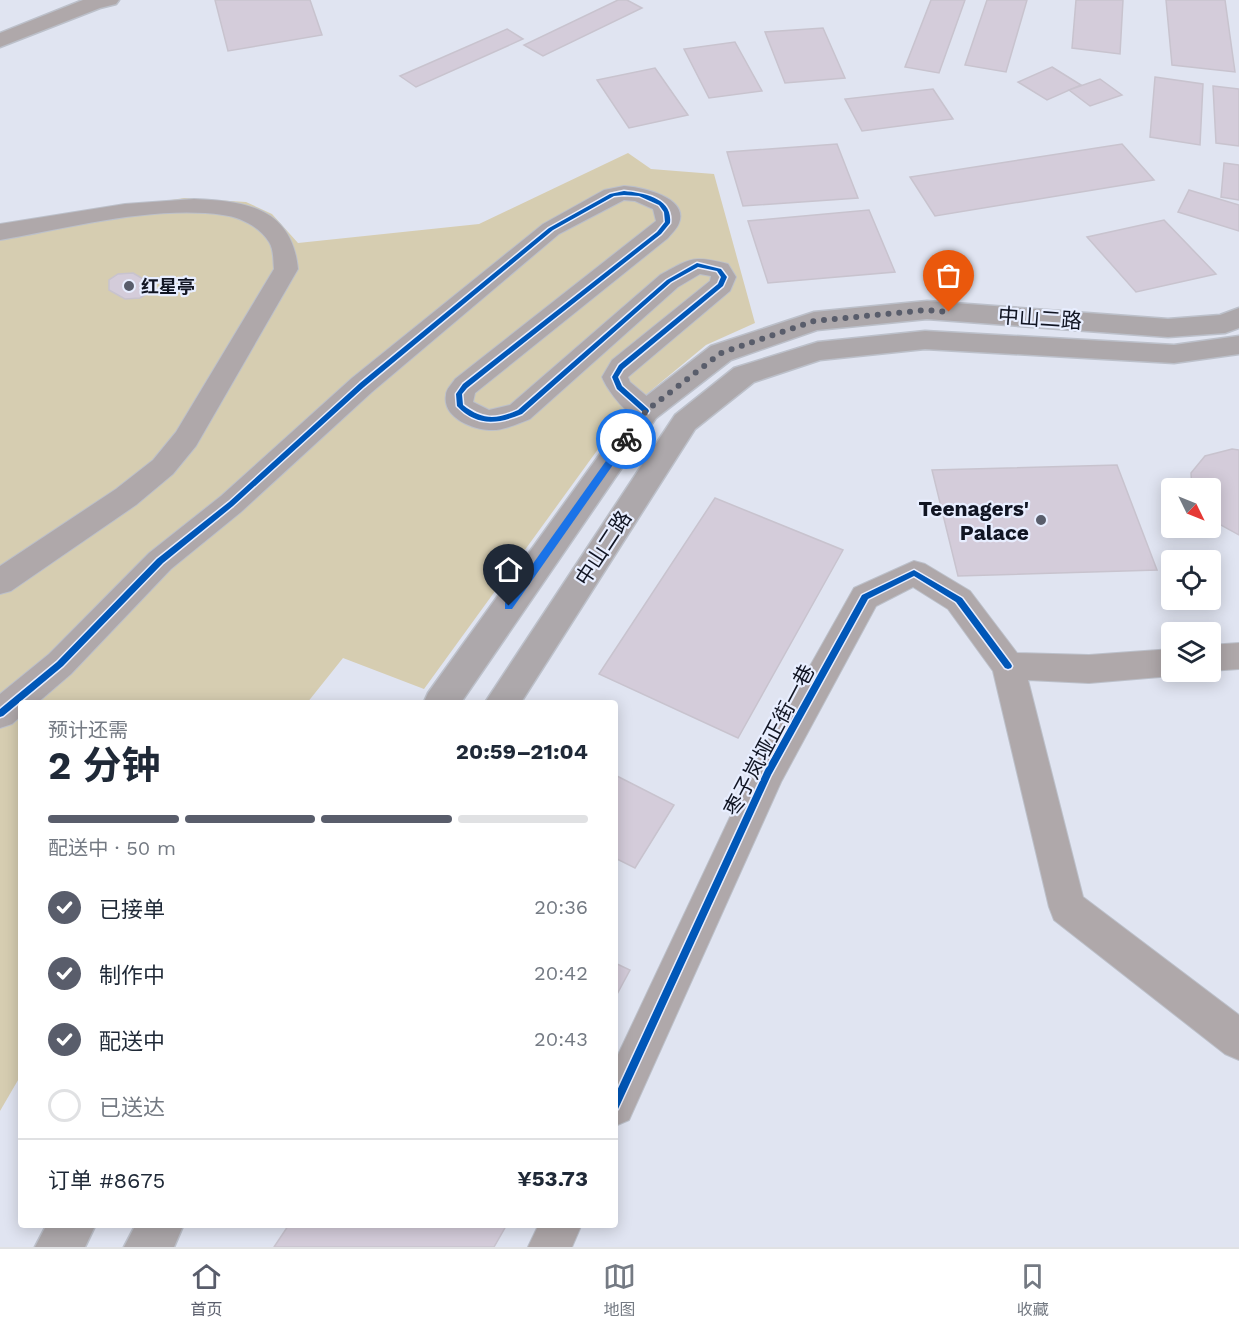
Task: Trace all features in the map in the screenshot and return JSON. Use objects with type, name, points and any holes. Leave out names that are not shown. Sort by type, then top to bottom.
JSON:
[{"type":"main road","name":"中山二路","points":[[443,700],[646,411],[721,353],[814,321],[927,310],[1168,328],[1225,324],[1239,317]]},
{"type":"main road","name":"中山二路","points":[[504,700],[685,422],[744,375],[818,351],[925,340],[1174,354],[1239,345]]},
{"type":"main road","points":[[58,1247],[72,1228]]},
{"type":"main road","points":[[147,1247],[160,1228]]},
{"type":"street","points":[[0,41],[94,3],[110,0]]},
{"type":"street","points":[[0,714],[60,664],[160,561],[231,504],[362,385],[551,229],[612,195],[624,193],[640,194],[661,204],[667,212],[668,222],[659,234],[465,386],[459,394],[460,406],[469,414],[484,421],[505,419],[520,412],[669,280],[698,265],[719,270],[724,277],[721,285],[621,367],[615,377],[619,387],[646,411]]},
{"type":"street","points":[[0,232],[143,210],[178,207],[226,208],[246,213],[263,222],[273,232],[284,247],[286,269],[186,439],[163,467],[126,497],[0,582]]},
{"type":"street","name":"枣子岚垭正街一巷","points":[[618,1099],[768,773],[865,597],[914,573],[959,600],[1008,666]]},
{"type":"street","points":[[1221,657],[1239,656]]},
{"type":"street","points":[[1161,663],[1089,669],[1008,666],[1067,907],[1239,1040]]},
{"type":"street","points":[[550,1247],[559,1228]]},
{"type":"shaded area","points":[[628,153],[651,169],[714,174],[755,323],[706,345],[625,412],[424,689],[343,658],[309,700],[18,700],[18,1080],[0,1111],[0,227],[184,198],[246,202],[272,214],[298,243],[479,224]]},
{"type":"building","points":[[215,0],[310,0],[322,35],[228,51]]},
{"type":"building","points":[[618,0],[627,0],[642,8],[543,56],[524,45]]},
{"type":"building","points":[[931,0],[965,0],[939,73],[905,67]]},
{"type":"building","points":[[987,0],[1027,0],[1006,72],[965,65]]},
{"type":"building","points":[[1076,0],[1123,0],[1120,54],[1072,48]]},
{"type":"building","points":[[1166,0],[1225,0],[1235,72],[1172,65]]},
{"type":"building","points":[[823,28],[845,78],[785,83],[765,32]]},
{"type":"building","points":[[507,29],[523,39],[416,87],[400,76]]},
{"type":"building","points":[[735,42],[762,91],[709,98],[684,49]]},
{"type":"building","points":[[1052,67],[1081,85],[1047,100],[1018,82]]},
{"type":"building","points":[[655,68],[688,115],[629,128],[597,80]]},
{"type":"building","points":[[1155,77],[1203,84],[1200,145],[1150,137]]},
{"type":"building","points":[[1100,79],[1122,95],[1090,106],[1069,90]]},
{"type":"building","points":[[1213,86],[1239,89],[1239,146],[1216,143]]},
{"type":"building","points":[[933,89],[953,119],[862,131],[845,99]]},
{"type":"building","points":[[837,144],[858,198],[743,206],[727,152]]},
{"type":"building","points":[[1122,144],[1154,180],[935,216],[910,177]]},
{"type":"building","points":[[1224,163],[1239,165],[1239,200],[1221,197]]},
{"type":"building","points":[[1189,190],[1239,205],[1239,231],[1178,212]]},
{"type":"building","points":[[869,210],[895,272],[768,283],[748,221]]},
{"type":"building","points":[[1164,220],[1216,274],[1136,292],[1087,237]]},
{"type":"building","name":"红星亭","points":[[133,273],[150,283],[150,292],[140,298],[125,299],[109,290],[109,280],[118,274]]},
{"type":"building","points":[[1232,449],[1239,450],[1239,535],[1221,525],[1221,478],[1191,478],[1191,473],[1205,456]]},
{"type":"building","name":"Teenagers' Palace","points":[[1117,465],[1157,570],[958,576],[932,470]]},
{"type":"building","points":[[715,498],[843,550],[738,738],[599,674]]},
{"type":"building","points":[[618,777],[674,805],[635,868],[618,860]]},
{"type":"building","points":[[618,964],[630,970],[618,992]]},
{"type":"building","points":[[287,1228],[505,1228],[494,1247],[274,1247]]},
{"type":"cycle path","points":[[0,714],[60,664],[160,561],[231,504],[362,385],[551,229],[612,195],[624,193],[640,194],[661,204],[667,212],[668,222],[659,233],[465,386],[459,394],[460,406],[475,416],[489,420],[504,418],[520,412],[669,281],[697,265],[719,270],[724,277],[721,285],[621,367],[615,377],[619,387],[646,411]]},
{"type":"cycle path","points":[[618,1099],[768,773],[865,597],[914,573],[959,600],[1008,666]]},
{"type":"way so far","points":[[626,439],[646,411],[721,353],[814,321],[927,310],[949,312]]},
{"type":"place","name":"红星亭","points":[[129,286]]},
{"type":"place","name":"Teenagers' Palace","points":[[1041,520]]},
{"type":"route","points":[[509,606],[626,439]]}]
